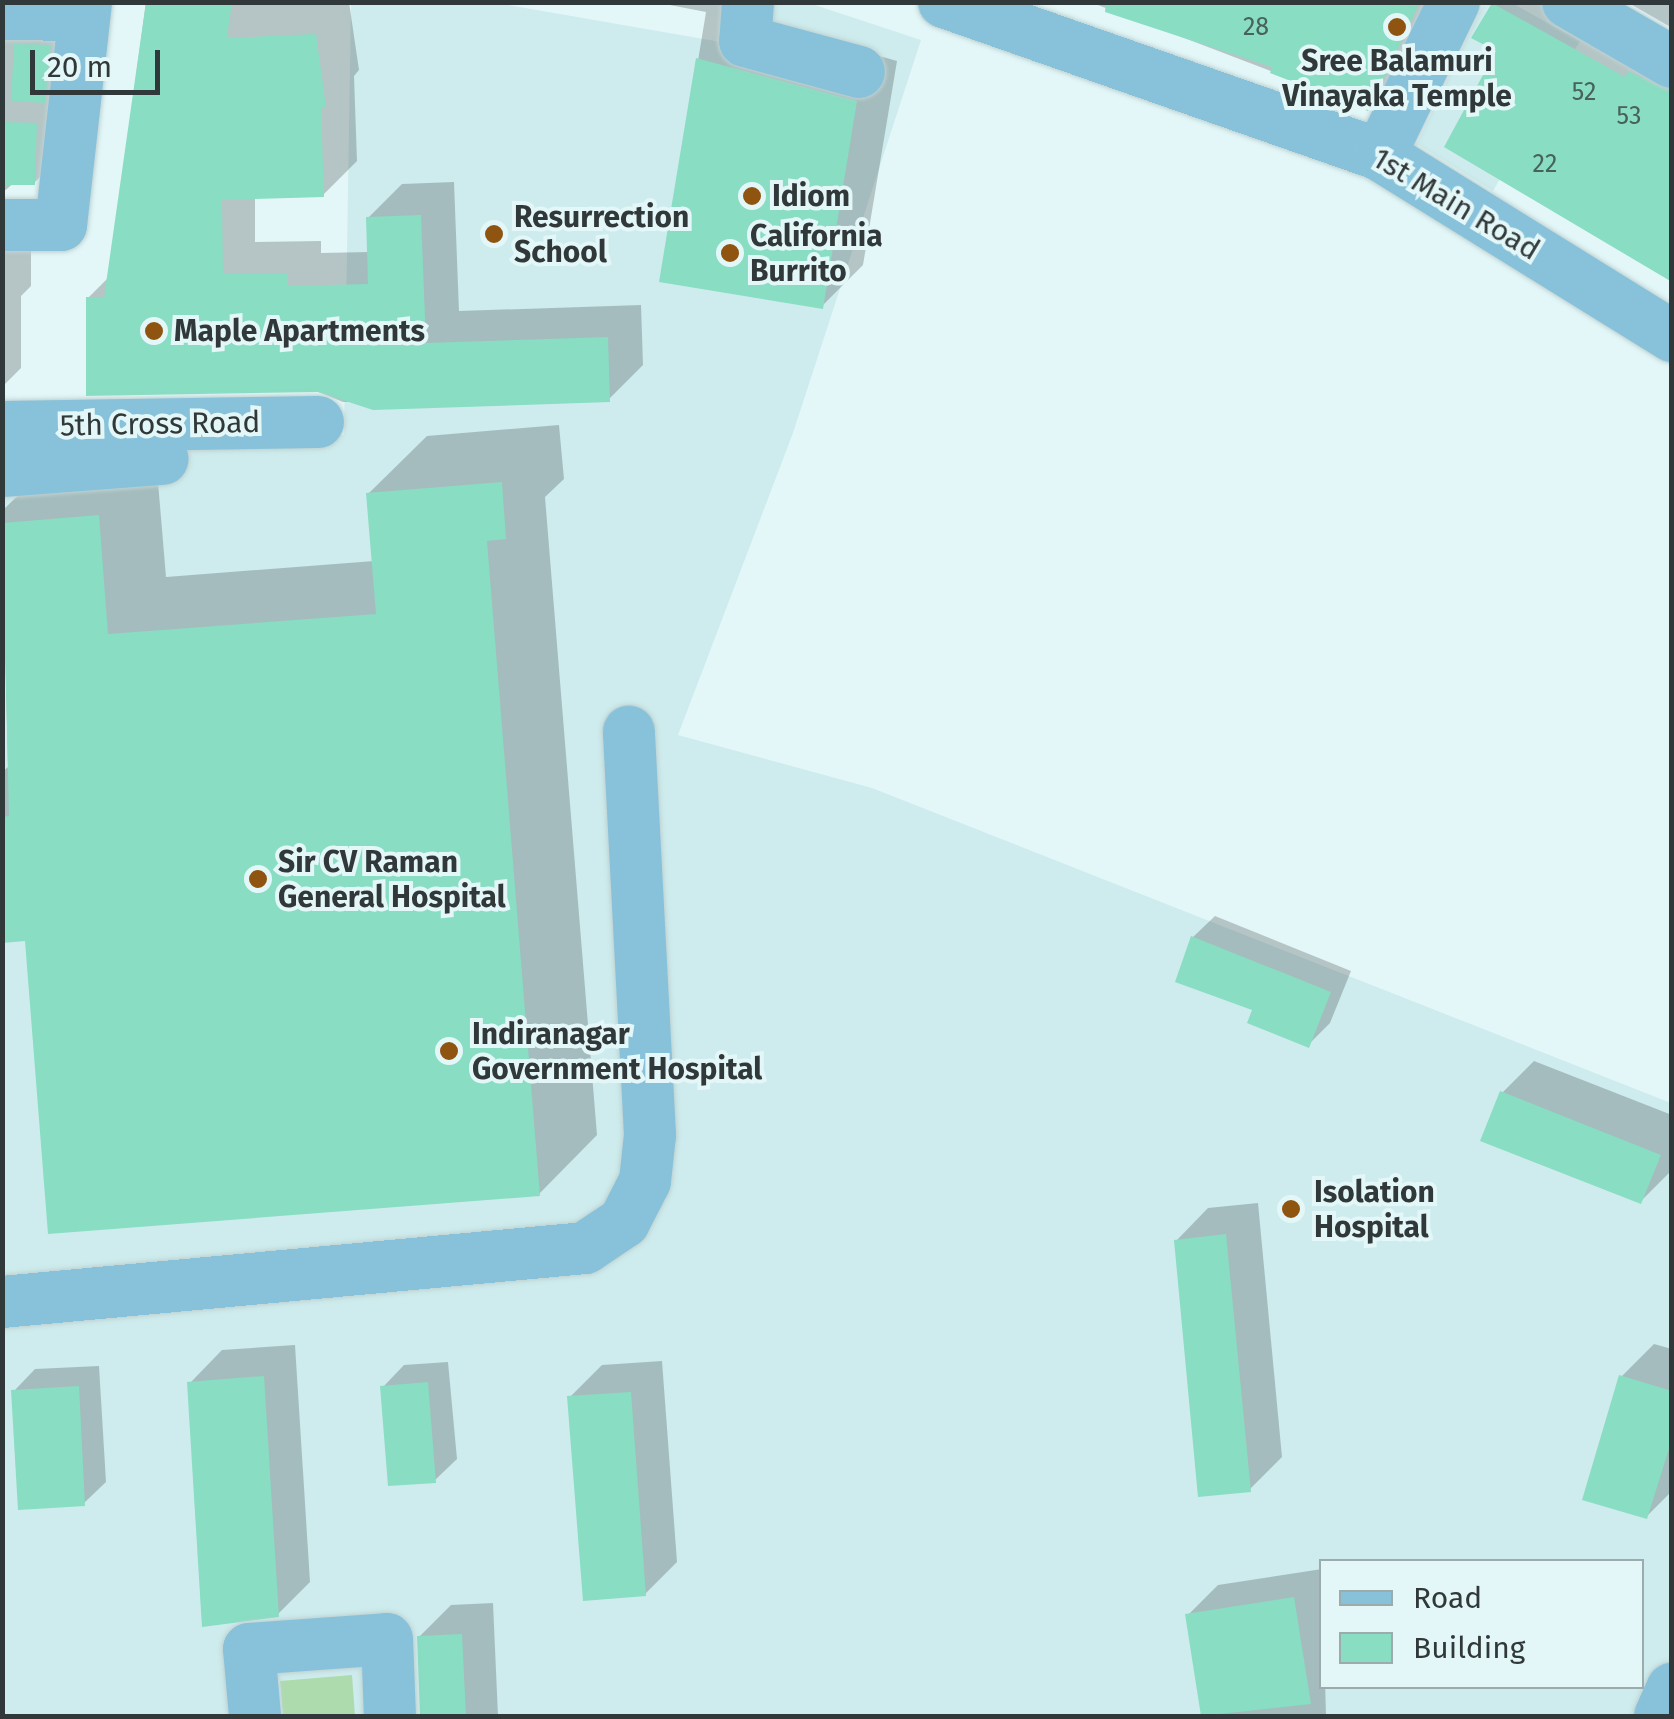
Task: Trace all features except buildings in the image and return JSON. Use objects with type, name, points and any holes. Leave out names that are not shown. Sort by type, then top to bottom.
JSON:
[{"type":"street","points":[[748,2],[745,41],[859,72]]},
{"type":"street","name":"1st Main Road","points":[[944,2],[1380,154],[1672,336]]},
{"type":"street","points":[[1380,154],[1454,2]]},
{"type":"street","points":[[1568,2],[1672,62]]},
{"type":"street","points":[[2,14],[85,9],[61,225],[2,225]]},
{"type":"street","name":"5th Cross Road","points":[[2,427],[318,422]]},
{"type":"street","points":[[2,472],[164,459]]},
{"type":"street","points":[[2,1302],[585,1248],[624,1222],[645,1180],[650,1136],[629,732]]},
{"type":"street","points":[[256,1716],[249,1649],[387,1639],[390,1716]]},
{"type":"street","points":[[1660,1716],[1672,1689]]},
{"type":"shaded area","points":[[351,3],[497,3],[721,42],[728,3],[809,3],[921,40],[793,433],[678,735],[872,788],[1671,1103],[1671,1716],[3,1716],[2,437],[344,435]]},
{"type":"shaded area","points":[[1484,3],[1512,3],[1580,41],[1493,191],[1417,144]]},
{"type":"green space","points":[[352,1675],[355,1716],[283,1716],[280,1681]]},
{"type":"place","name":"Sree Balamuri Vinayaka Temple","points":[[1397,27]]},
{"type":"place","name":"Idiom","points":[[752,196]]},
{"type":"place","name":"Resurrection School","points":[[494,234]]},
{"type":"place","name":"California Burrito","points":[[730,253]]},
{"type":"place","name":"Maple Apartments","points":[[154,331]]},
{"type":"place","name":"Sir CV Raman General Hospital","points":[[258,879]]},
{"type":"place","name":"Indiranagar Government Hospital","points":[[449,1051]]},
{"type":"place","name":"Isolation Hospital","points":[[1291,1209]]}]
